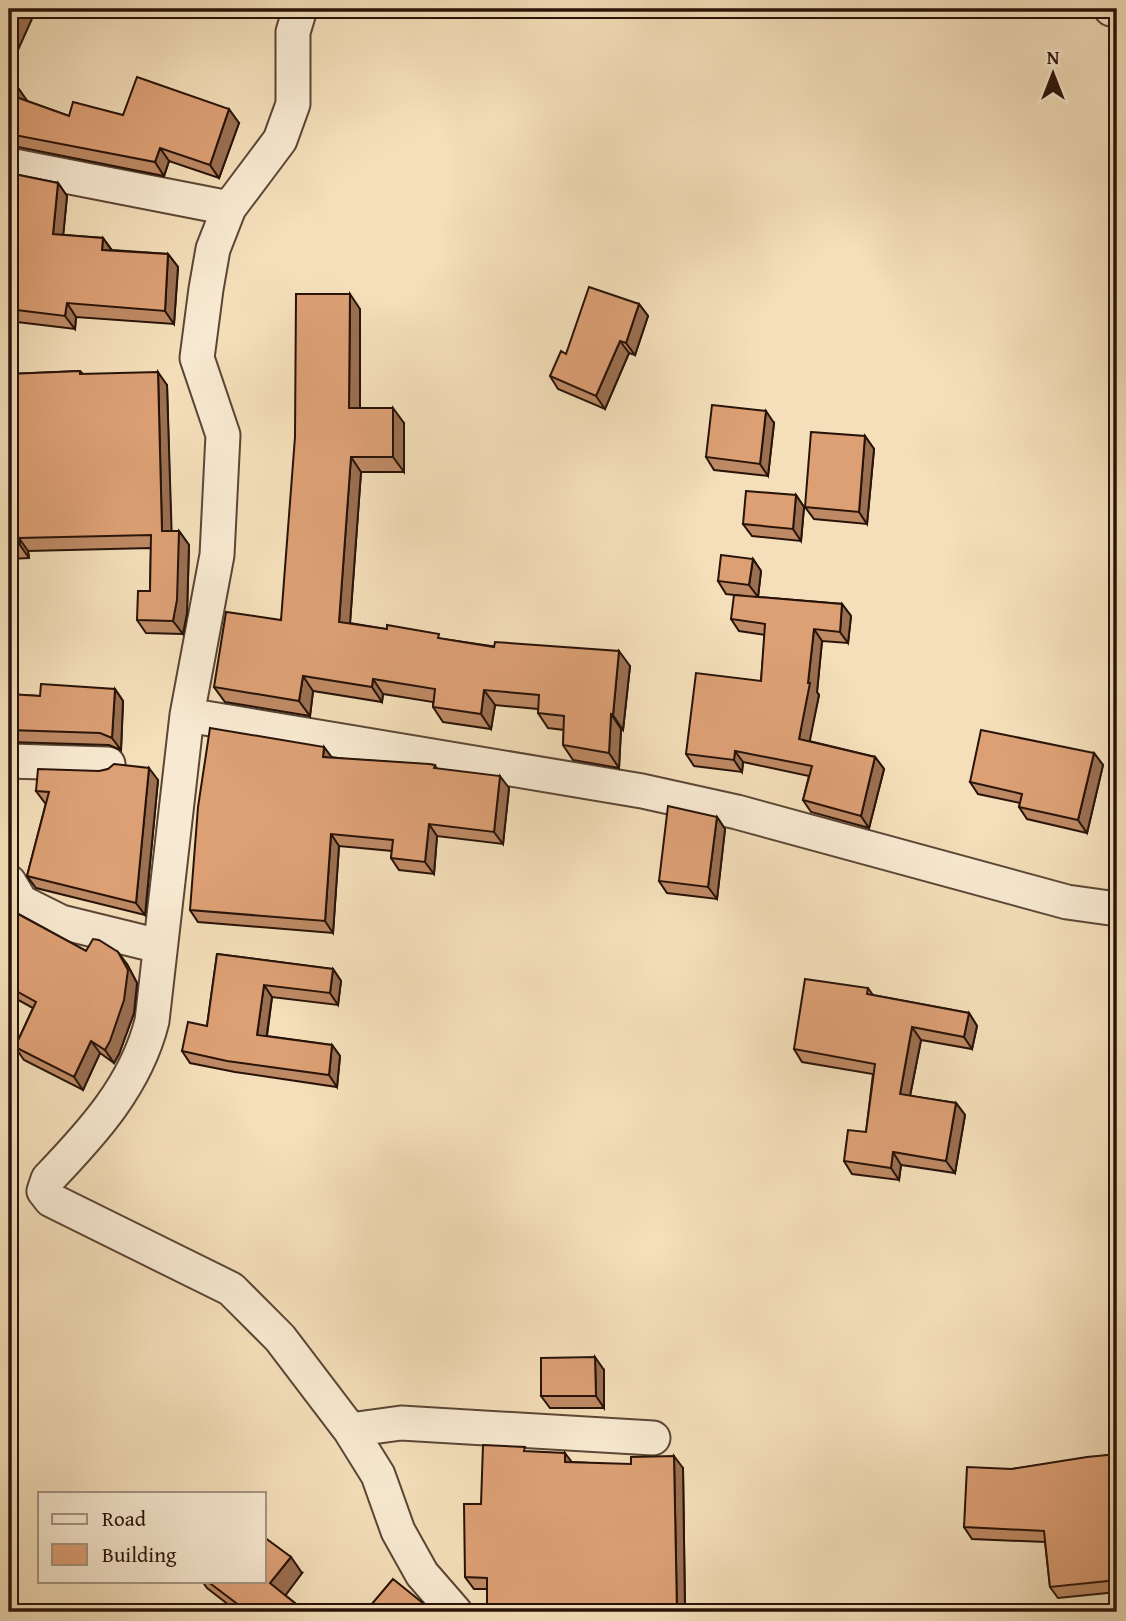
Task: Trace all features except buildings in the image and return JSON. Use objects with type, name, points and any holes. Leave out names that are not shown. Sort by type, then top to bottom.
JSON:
[{"type":"street","points":[[300,9],[293,32],[293,104],[279,140],[229,208],[213,249],[205,289],[197,358],[223,435],[217,555],[187,715],[152,1021],[141,1059],[104,1116],[48,1179],[44,1191],[51,1200],[231,1289],[280,1338],[351,1430],[378,1475],[398,1531],[422,1574],[455,1612]]},
{"type":"street","points":[[1111,9],[1117,10]]},
{"type":"street","points":[[9,165],[229,208]]},
{"type":"street","points":[[187,715],[642,791],[737,812],[1067,902],[1117,909]]},
{"type":"street","points":[[9,761],[108,764]]},
{"type":"street","points":[[9,882],[20,902],[61,922],[159,946]]},
{"type":"street","points":[[351,1430],[401,1423],[653,1438]]}]
